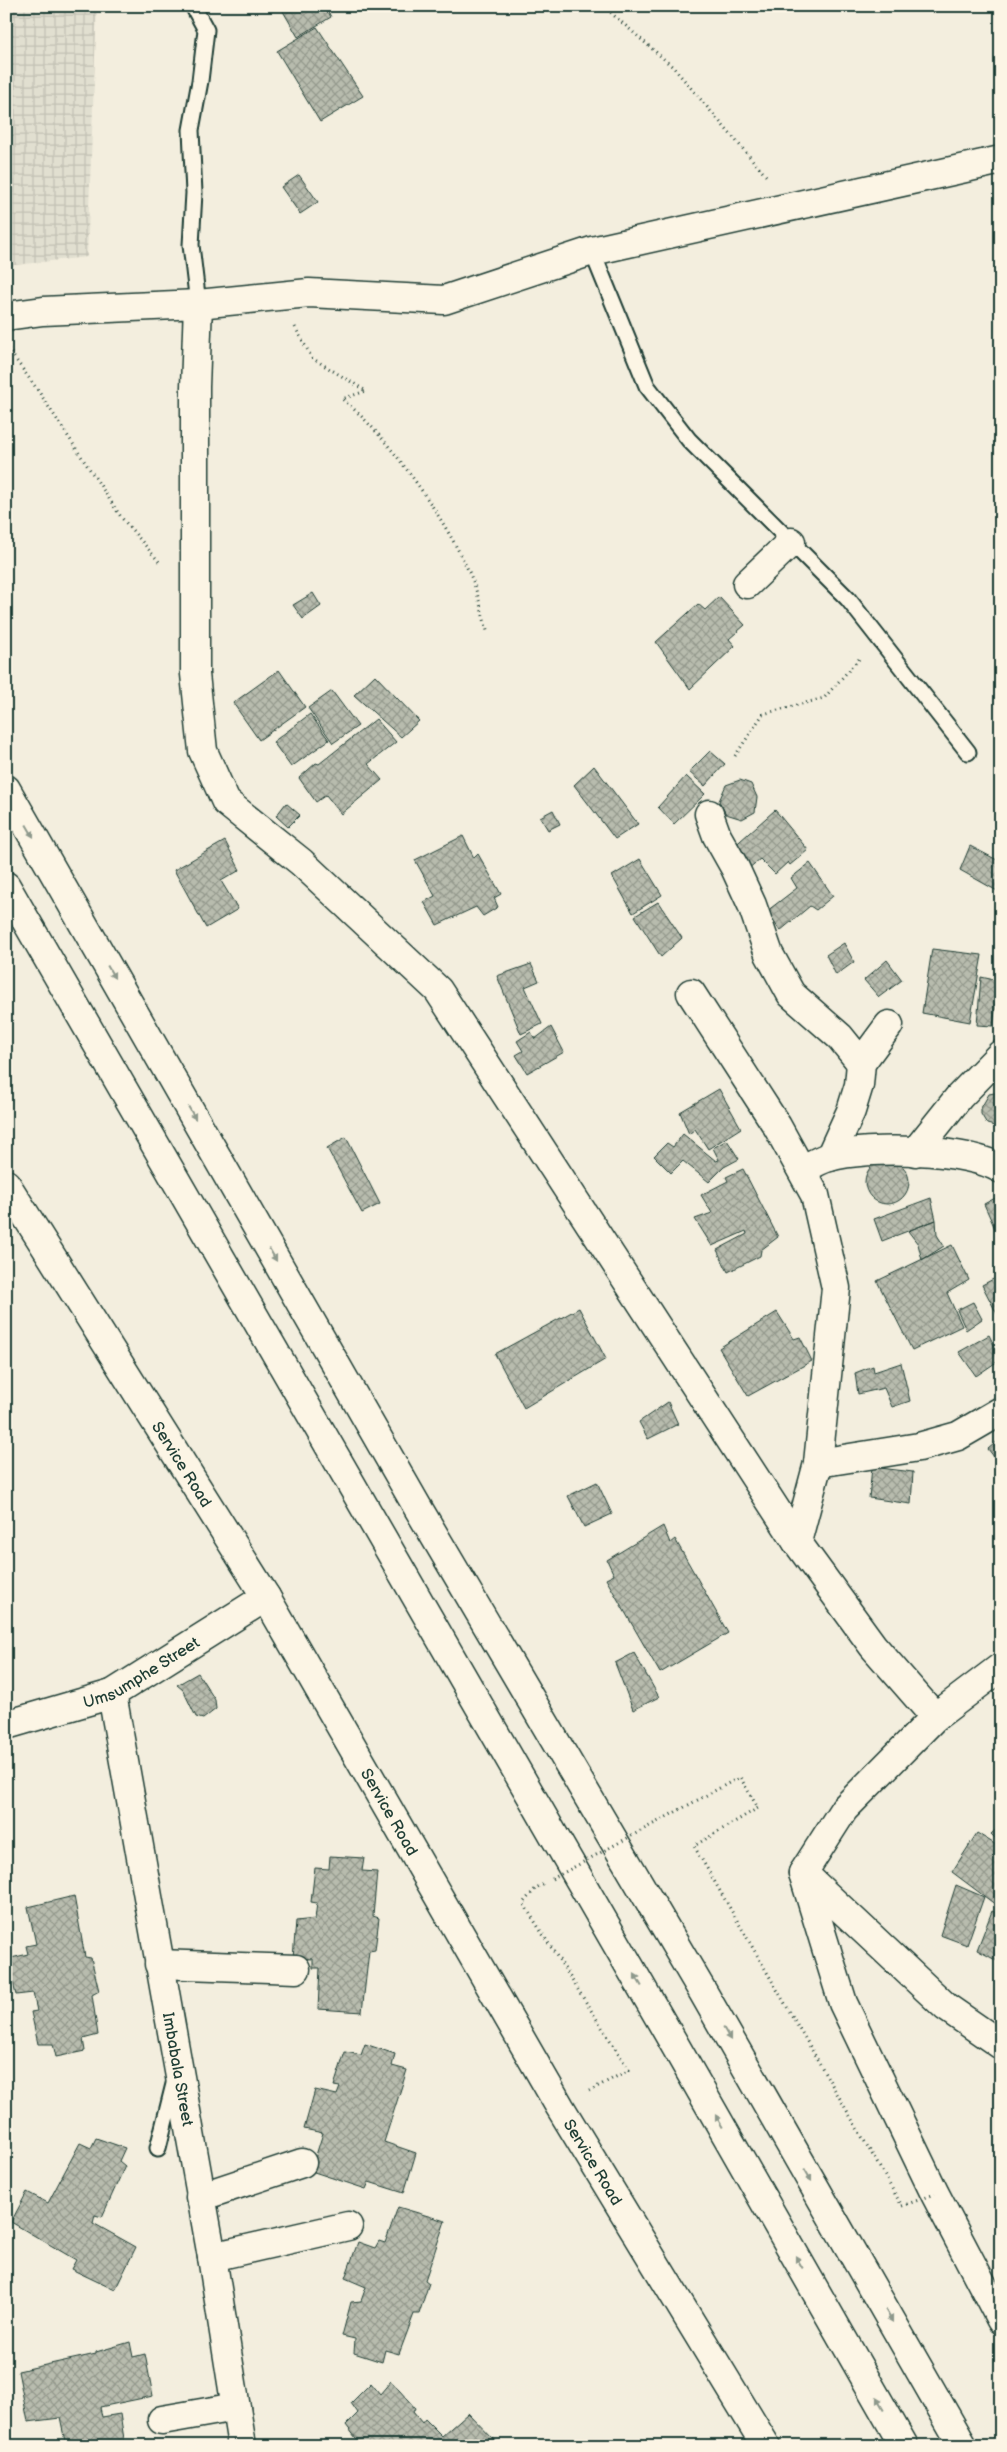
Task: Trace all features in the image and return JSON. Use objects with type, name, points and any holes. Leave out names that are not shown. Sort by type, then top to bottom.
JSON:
[{"type":"main road","points":[[6,316],[43,311],[198,304],[309,293],[444,300],[592,251],[1001,160]]},
{"type":"main road","points":[[198,304],[195,387],[195,674],[203,751],[226,802],[301,862],[438,990],[797,1542],[873,1646],[935,1717]]},
{"type":"main road","points":[[747,584],[791,542]]},
{"type":"main road","points":[[6,789],[413,1500],[703,1992],[963,2446]]},
{"type":"main road","points":[[709,814],[717,836],[735,868],[752,905],[769,954],[790,994],[840,1037],[861,1063]]},
{"type":"main road","points":[[6,886],[658,2015],[904,2446]]},
{"type":"main road","points":[[690,992],[777,1126],[815,1195],[836,1288],[818,1463],[797,1542]]},
{"type":"main road","points":[[830,1157],[851,1112],[859,1085],[861,1063],[889,1025]]},
{"type":"main road","points":[[915,1152],[959,1097],[1001,1054]]},
{"type":"main road","points":[[802,1170],[830,1157],[878,1150],[915,1152],[972,1159],[1001,1169]]},
{"type":"main road","name":"Service Road","points":[[6,1184],[266,1597],[560,2107],[766,2446]]},
{"type":"main road","points":[[818,1463],[919,1447],[958,1436],[1001,1411]]},
{"type":"main road","name":"Umsumphe Street","points":[[6,1725],[112,1694],[266,1597]]},
{"type":"main road","points":[[803,1873],[844,1810],[935,1717],[1001,1667]]},
{"type":"main road","name":"Imbabala Street","points":[[112,1694],[177,2069],[212,2257],[242,2446]]},
{"type":"main road","points":[[803,1873],[946,2007],[1001,2045]]},
{"type":"main road","points":[[803,1873],[843,2003],[935,2194],[1001,2320]]},
{"type":"main road","points":[[159,1964],[296,1970]]},
{"type":"main road","points":[[200,2197],[302,2163]]},
{"type":"main road","points":[[212,2257],[348,2226]]},
{"type":"main road","points":[[162,2420],[236,2407]]},
{"type":"lane","points":[[193,6],[206,30],[192,130],[194,193],[191,245],[198,304]]},
{"type":"lane","points":[[592,251],[647,386],[689,440],[848,599],[968,752]]},
{"type":"lane","points":[[158,2148],[177,2069]]},
{"type":"path","points":[[603,6],[672,67],[774,185],[789,208]]},
{"type":"path","points":[[279,296],[312,358],[366,391],[342,399],[353,408],[390,448],[434,510],[470,572],[488,634]]},
{"type":"path","points":[[6,347],[37,389],[121,517],[194,602]]},
{"type":"path","points":[[735,756],[763,714],[824,698],[878,637]]},
{"type":"path","points":[[560,2107],[629,2070],[523,1903],[536,1888],[740,1777],[758,1808],[694,1846],[902,2206],[935,2194]]},
{"type":"shaded area","points":[[6,6],[97,6],[87,257],[6,266]]},
{"type":"building","points":[[280,6],[325,6],[331,17],[298,37]]},
{"type":"building","points":[[317,27],[363,96],[320,122],[277,51]]},
{"type":"building","points":[[299,175],[318,202],[300,214],[281,187]]},
{"type":"building","points":[[313,593],[321,606],[303,619],[293,605]]},
{"type":"building","points":[[719,597],[745,625],[729,639],[735,646],[690,689],[656,642],[698,604],[705,610]]},
{"type":"building","points":[[279,670],[305,707],[259,740],[233,703]]},
{"type":"building","points":[[375,675],[419,721],[401,737],[354,695]]},
{"type":"building","points":[[332,691],[358,726],[333,743],[308,708]]},
{"type":"building","points":[[310,714],[329,740],[291,767],[273,742]]},
{"type":"building","points":[[376,719],[396,742],[368,764],[382,780],[341,814],[326,795],[316,802],[299,778],[316,763],[319,764]]},
{"type":"building","points":[[710,751],[725,764],[705,786],[689,772]]},
{"type":"building","points":[[594,766],[638,824],[615,839],[574,785]]},
{"type":"building","points":[[686,776],[705,794],[674,824],[658,807]]},
{"type":"building","points":[[740,780],[751,784],[757,797],[755,812],[742,819],[726,814],[719,801],[726,785]]},
{"type":"building","points":[[286,803],[300,815],[288,827],[276,816]]},
{"type":"building","points":[[553,810],[560,824],[548,830],[540,817]]},
{"type":"building","points":[[775,810],[808,850],[790,865],[788,862],[775,874],[760,859],[748,869],[731,849]]},
{"type":"building","points":[[463,836],[474,858],[478,854],[501,894],[494,898],[498,907],[483,916],[476,907],[437,925],[424,902],[435,896],[415,860]]},
{"type":"building","points":[[225,841],[240,870],[221,881],[238,909],[206,928],[174,870]]},
{"type":"building","points":[[970,846],[1001,862],[999,892],[960,870]]},
{"type":"building","points":[[640,859],[662,895],[633,913],[612,876]]},
{"type":"building","points":[[810,863],[833,896],[816,910],[810,906],[780,931],[767,911],[797,888],[791,878]]},
{"type":"building","points":[[658,902],[682,938],[661,957],[635,916]]},
{"type":"building","points":[[844,943],[854,962],[836,975],[826,955]]},
{"type":"building","points":[[932,949],[982,955],[970,1022],[922,1013]]},
{"type":"building","points":[[887,960],[902,980],[879,997],[864,980]]},
{"type":"building","points":[[531,964],[539,981],[525,987],[542,1024],[521,1034],[497,976]]},
{"type":"building","points":[[981,977],[999,981],[993,1026],[977,1025]]},
{"type":"building","points":[[551,1027],[564,1052],[527,1073],[516,1055],[523,1051],[517,1041],[531,1032],[535,1039]]},
{"type":"building","points":[[719,1089],[741,1128],[708,1149],[695,1129],[689,1134],[680,1112]]},
{"type":"building","points":[[1000,1092],[1001,1127],[998,1127],[987,1124],[981,1114],[981,1108],[989,1094]]},
{"type":"building","points":[[683,1134],[716,1161],[719,1160],[713,1148],[727,1140],[739,1159],[724,1167],[709,1182],[683,1161],[671,1173],[654,1156],[667,1143],[673,1147]]},
{"type":"building","points":[[346,1137],[380,1204],[362,1213],[327,1148]]},
{"type":"building","points":[[887,1160],[899,1164],[905,1170],[909,1182],[905,1194],[899,1200],[887,1204],[875,1200],[869,1194],[865,1182],[869,1170],[875,1164]]},
{"type":"building","points":[[743,1169],[778,1237],[761,1250],[760,1256],[728,1272],[717,1250],[747,1234],[746,1231],[712,1246],[695,1219],[712,1213],[701,1195],[728,1181],[726,1177]]},
{"type":"building","points":[[1001,1195],[1001,1242],[984,1204]]},
{"type":"building","points":[[931,1198],[936,1220],[882,1241],[874,1219]]},
{"type":"building","points":[[936,1220],[937,1235],[944,1246],[922,1260],[918,1244],[908,1231]]},
{"type":"building","points":[[952,1245],[969,1280],[947,1293],[962,1326],[912,1350],[877,1281]]},
{"type":"building","points":[[1001,1275],[1001,1314],[998,1316],[982,1285]]},
{"type":"building","points":[[973,1302],[982,1319],[966,1330],[957,1310]]},
{"type":"building","points":[[579,1308],[606,1359],[524,1408],[495,1354]]},
{"type":"building","points":[[777,1312],[794,1339],[800,1337],[812,1361],[748,1396],[719,1348]]},
{"type":"building","points":[[989,1335],[1001,1359],[976,1376],[959,1352]]},
{"type":"building","points":[[901,1363],[910,1401],[892,1407],[884,1388],[858,1394],[855,1373],[873,1366],[874,1372]]},
{"type":"building","points":[[668,1402],[678,1424],[648,1439],[639,1422]]},
{"type":"building","points":[[1001,1438],[1001,1466],[988,1449]]},
{"type":"building","points":[[872,1467],[913,1472],[911,1504],[869,1498]]},
{"type":"building","points":[[597,1482],[612,1514],[584,1527],[568,1496]]},
{"type":"building","points":[[663,1526],[670,1543],[675,1539],[728,1633],[660,1673],[606,1579],[614,1575],[607,1560]]},
{"type":"building","points":[[634,1653],[659,1697],[633,1710],[615,1663]]},
{"type":"building","points":[[198,1673],[215,1700],[216,1709],[203,1719],[196,1717],[183,1690],[177,1685]]},
{"type":"building","points":[[1001,1825],[1001,1844],[991,1834]]},
{"type":"building","points":[[977,1833],[1001,1848],[1001,1896],[996,1905],[952,1872]]},
{"type":"building","points":[[330,1856],[364,1858],[362,1871],[377,1872],[373,1916],[379,1918],[375,1950],[369,1951],[362,2012],[318,2009],[320,1968],[313,1968],[313,1959],[293,1958],[296,1921],[315,1919],[317,1903],[311,1902],[315,1868],[329,1869]]},
{"type":"building","points":[[956,1885],[984,1897],[967,1945],[940,1935]]},
{"type":"building","points":[[74,1896],[85,1957],[91,1958],[99,1991],[92,1995],[98,2035],[83,2039],[85,2051],[56,2057],[53,2044],[38,2044],[31,2012],[37,2011],[33,1993],[16,1995],[7,1959],[28,1954],[26,1946],[36,1944],[28,1907]]},
{"type":"building","points":[[992,1911],[1001,1915],[1001,1963],[977,1950]]},
{"type":"building","points":[[365,2044],[395,2054],[392,2066],[407,2070],[384,2142],[416,2153],[404,2193],[369,2182],[366,2189],[311,2171],[323,2133],[304,2129],[315,2090],[337,2095],[340,2087],[334,2086],[345,2052],[361,2055]]},
{"type":"building","points":[[96,2138],[125,2148],[119,2161],[125,2166],[102,2217],[95,2215],[93,2223],[136,2247],[115,2290],[71,2269],[76,2260],[11,2222],[27,2192],[48,2203],[80,2143],[91,2148]]},
{"type":"building","points":[[398,2207],[445,2221],[425,2280],[429,2283],[419,2314],[414,2314],[399,2354],[385,2350],[382,2362],[354,2353],[355,2339],[342,2336],[351,2302],[361,2301],[366,2287],[345,2278],[358,2242],[375,2248],[379,2241],[385,2243]]},
{"type":"building","points":[[130,2342],[133,2357],[145,2354],[153,2396],[100,2407],[102,2417],[120,2414],[125,2445],[66,2446],[60,2418],[28,2422],[18,2371],[96,2354],[96,2352]]},
{"type":"building","points":[[391,2381],[415,2408],[413,2412],[422,2423],[425,2419],[442,2436],[468,2413],[496,2442],[492,2446],[362,2446],[346,2425],[358,2413],[351,2403],[371,2383],[380,2394]]}]
